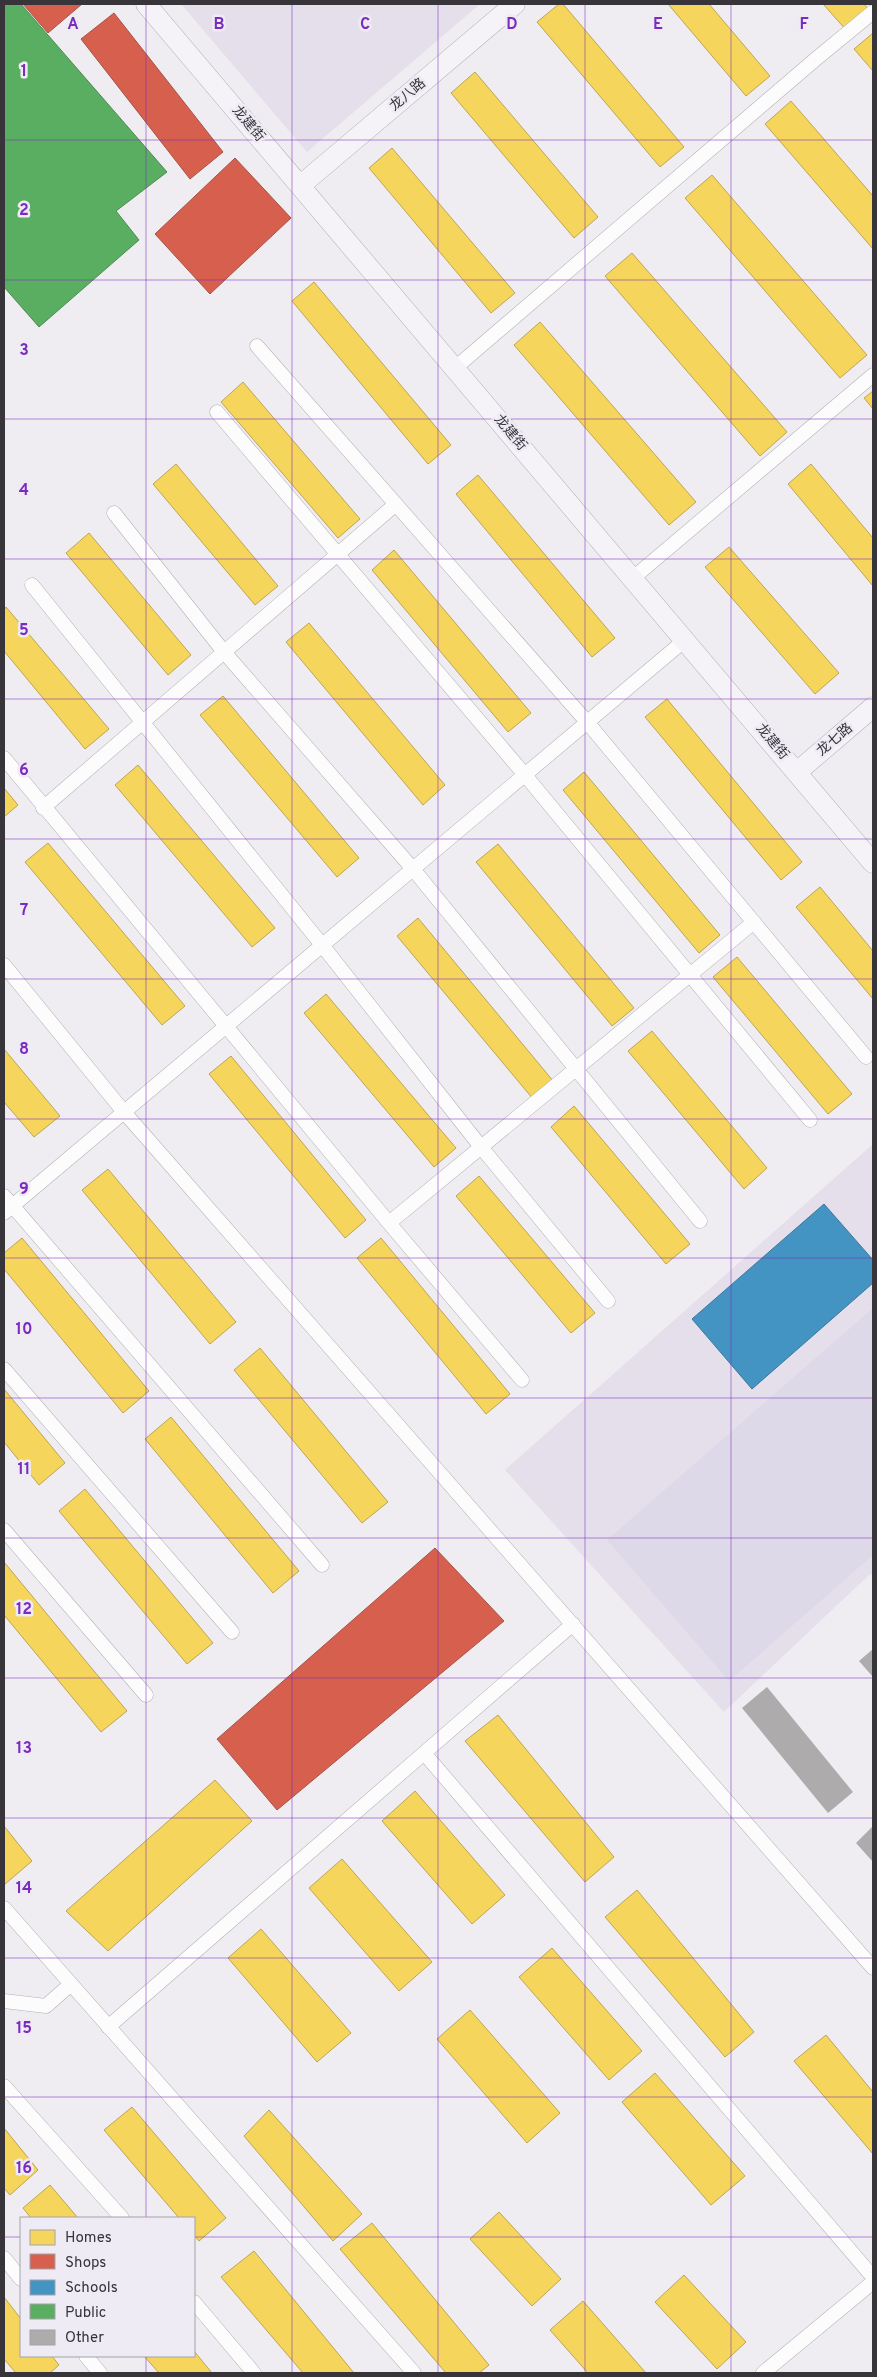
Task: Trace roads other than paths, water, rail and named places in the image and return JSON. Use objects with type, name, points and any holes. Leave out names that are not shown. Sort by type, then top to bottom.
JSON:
[{"type":"street","name":"龙建街","points":[[146,4],[873,863]]},
{"type":"street","name":"龙八路","points":[[301,185],[515,4]]},
{"type":"street","points":[[455,368],[809,64],[873,12]]},
{"type":"street","points":[[257,346],[587,722],[866,1056]]},
{"type":"street","points":[[633,578],[873,375]]},
{"type":"street","points":[[217,412],[525,774],[810,1120]]},
{"type":"street","points":[[43,808],[396,504]]},
{"type":"street","points":[[114,514],[224,652],[412,869],[577,1068],[700,1221]]},
{"type":"street","points":[[32,585],[322,945],[481,1147],[608,1301]]},
{"type":"street","points":[[322,1565],[6,1205],[124,1112],[685,640]]},
{"type":"street","name":"龙七路","points":[[797,772],[873,708]]},
{"type":"street","points":[[4,758],[43,808],[227,1025],[389,1223],[522,1380]]},
{"type":"street","points":[[389,1223],[754,922]]},
{"type":"street","points":[[4,965],[124,1112],[873,1968]]},
{"type":"street","points":[[4,1369],[232,1632]]},
{"type":"street","points":[[4,1530],[146,1695]]},
{"type":"street","points":[[108,2026],[573,1624]]},
{"type":"street","points":[[424,1753],[873,2277]]},
{"type":"street","points":[[5,1912],[414,2373]]},
{"type":"street","points":[[4,2001],[46,2006],[70,1984]]},
{"type":"street","points":[[4,2086],[121,2217]]},
{"type":"street","points":[[4,2258],[20,2278]]},
{"type":"street","points":[[763,2373],[873,2282]]},
{"type":"street","points":[[195,2303],[254,2373]]},
{"type":"street","points":[[87,2357],[100,2373]]}]
